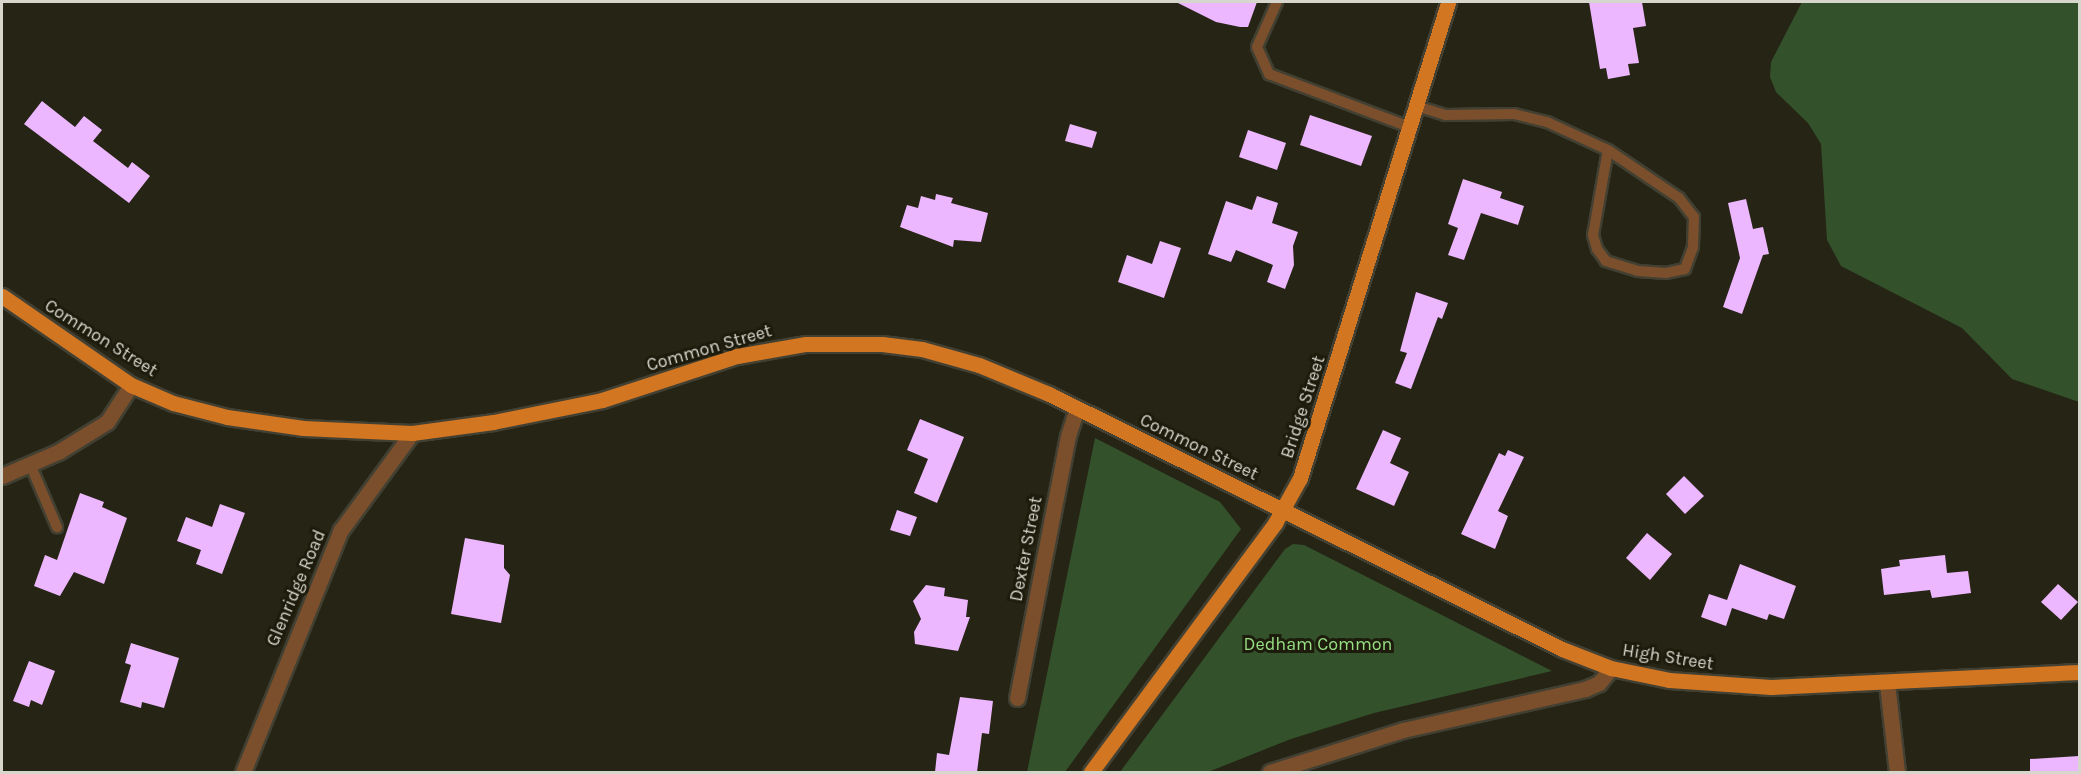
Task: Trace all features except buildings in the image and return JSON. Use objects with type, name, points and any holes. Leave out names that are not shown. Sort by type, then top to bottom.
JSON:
[{"type":"main road","name":"Bridge Street","points":[[1090,772],[1283,510],[1314,443],[1448,2]]},
{"type":"main road","name":"Common Street","points":[[2,296],[131,385],[173,402],[227,417],[303,428],[412,433],[493,422],[602,400],[737,356],[824,343],[882,344],[941,353],[1000,373],[1077,408],[1562,649],[1611,668]]},
{"type":"main road","name":"High Street","points":[[1611,668],[1669,680],[1739,687],[1887,683],[2079,672]]},
{"type":"street","points":[[2,476],[30,464],[107,422],[131,385]]},
{"type":"street","name":"Dexter Street","points":[[1017,698],[1068,436],[1077,408]]},
{"type":"street","name":"Glenridge Road","points":[[243,772],[341,530],[412,433]]},
{"type":"street","name":"High Street","points":[[1270,772],[1403,730],[1585,689],[1599,683],[1611,668]]},
{"type":"street","points":[[1887,683],[1897,772]]},
{"type":"lane","points":[[1277,2],[1257,47],[1269,74],[1409,127]]},
{"type":"lane","points":[[1416,106],[1445,115],[1514,114],[1547,122],[1608,150],[1680,198],[1694,217],[1694,247],[1686,269],[1666,273],[1638,271],[1606,261],[1597,249],[1593,235],[1608,150]]},
{"type":"lane","points":[[30,464],[57,527]]},
{"type":"green space","points":[[1802,2],[2079,2],[2079,402],[2012,379],[1962,328],[1841,266],[1827,240],[1821,144],[1808,123],[1776,92],[1770,77],[1771,62]]},
{"type":"green space","points":[[1095,438],[1220,502],[1241,529],[1065,772],[1027,772]]},
{"type":"green space","name":"Dedham Common","points":[[1293,544],[1304,545],[1552,671],[1374,713],[1291,739],[1208,772],[1120,772],[1285,549]]}]
